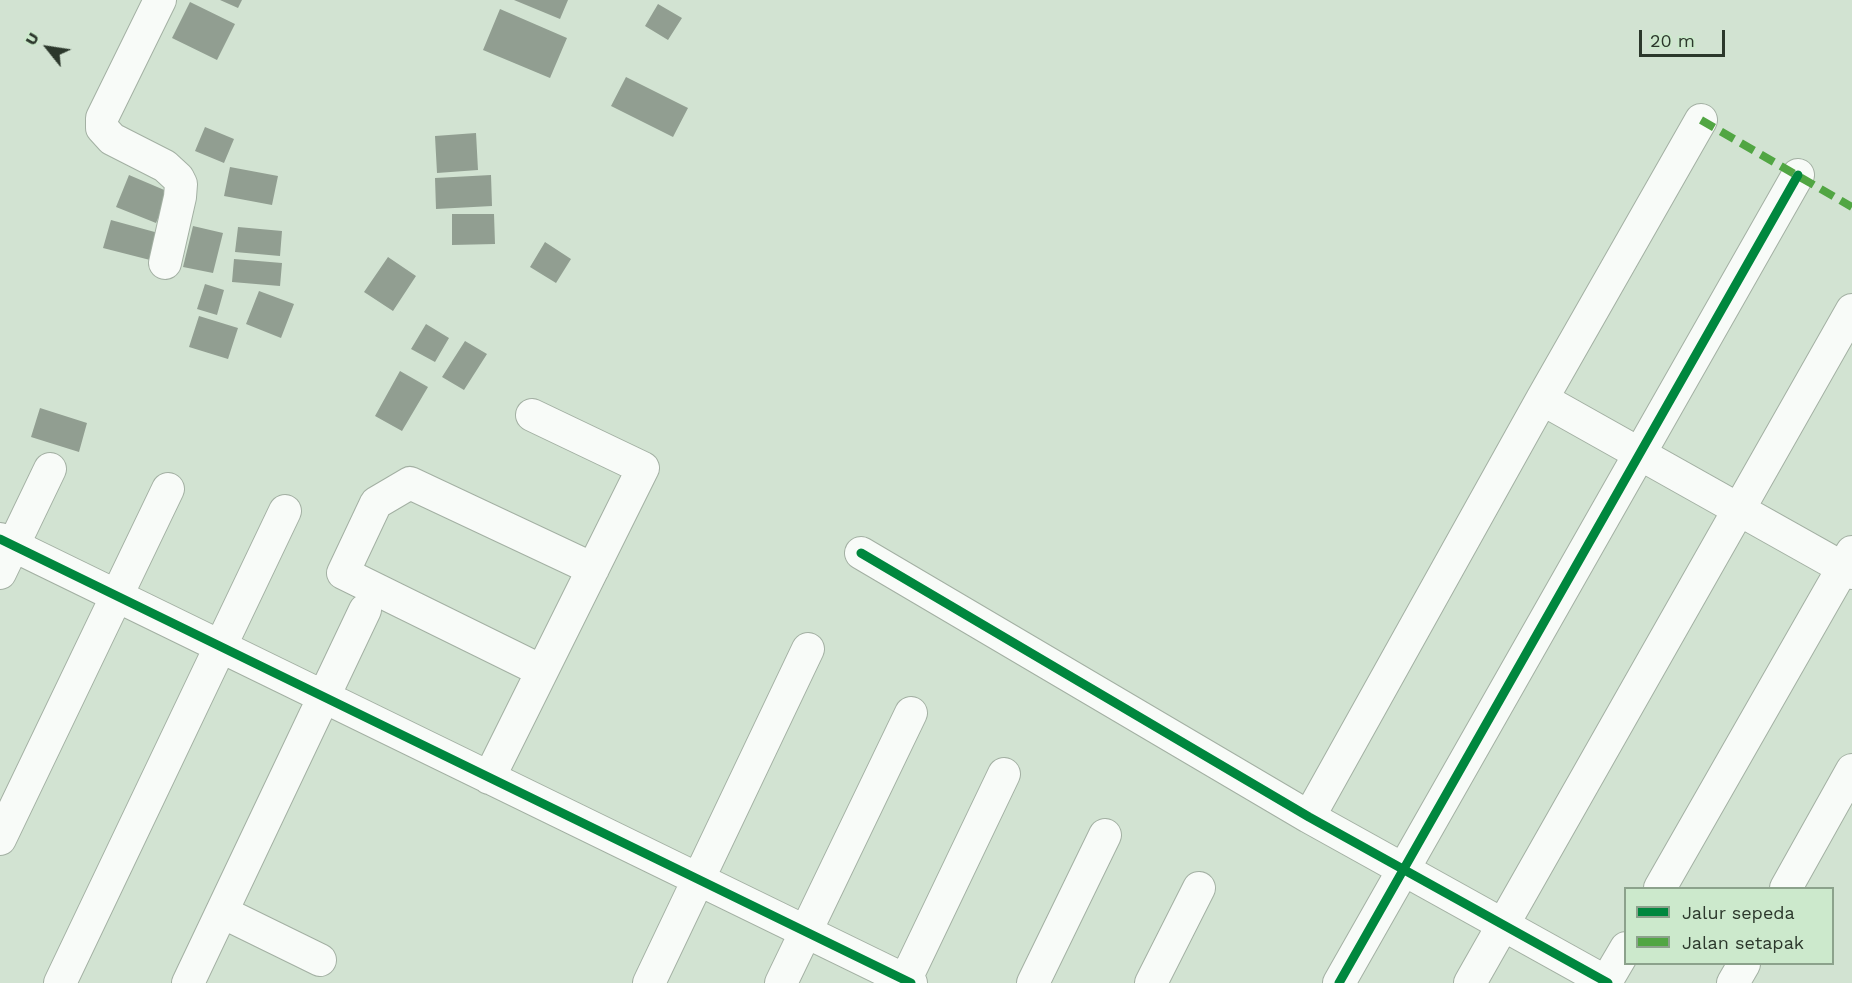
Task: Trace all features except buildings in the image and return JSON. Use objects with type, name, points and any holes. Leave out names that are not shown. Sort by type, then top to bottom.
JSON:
[{"type":"street","points":[[160,0],[102,118],[102,128],[112,139],[174,172],[181,184],[165,263]]},
{"type":"street","points":[[1309,817],[1542,399],[1701,120]]},
{"type":"street","points":[[1339,983],[1798,175]]},
{"type":"street","points":[[1470,983],[1852,310]]},
{"type":"street","points":[[1542,399],[1738,510],[1849,564],[1661,887]]},
{"type":"street","points":[[489,778],[643,468],[532,415]]},
{"type":"street","points":[[50,469],[4,553],[116,596],[907,982],[1004,774]]},
{"type":"street","points":[[542,671],[343,573],[376,503],[410,483],[593,569]]},
{"type":"street","points":[[0,839],[168,489]]},
{"type":"street","points":[[60,983],[285,511]]},
{"type":"street","points":[[861,553],[1309,817],[1607,983],[1624,952]]},
{"type":"street","points":[[189,983],[365,610]]},
{"type":"street","points":[[649,983],[808,649]]},
{"type":"street","points":[[781,983],[911,713]]},
{"type":"street","points":[[1787,887],[1852,770]]},
{"type":"street","points":[[1033,983],[1105,835]]},
{"type":"street","points":[[1151,983],[1199,888]]},
{"type":"street","points":[[222,912],[320,960]]},
{"type":"street","points":[[1733,983],[1743,965]]},
{"type":"marked path","points":[[1701,120],[1852,207]]},
{"type":"cycle path","points":[[1339,983],[1798,175]]},
{"type":"cycle path","points":[[0,539],[911,983]]},
{"type":"cycle path","points":[[861,553],[1309,817],[1608,983]]}]
